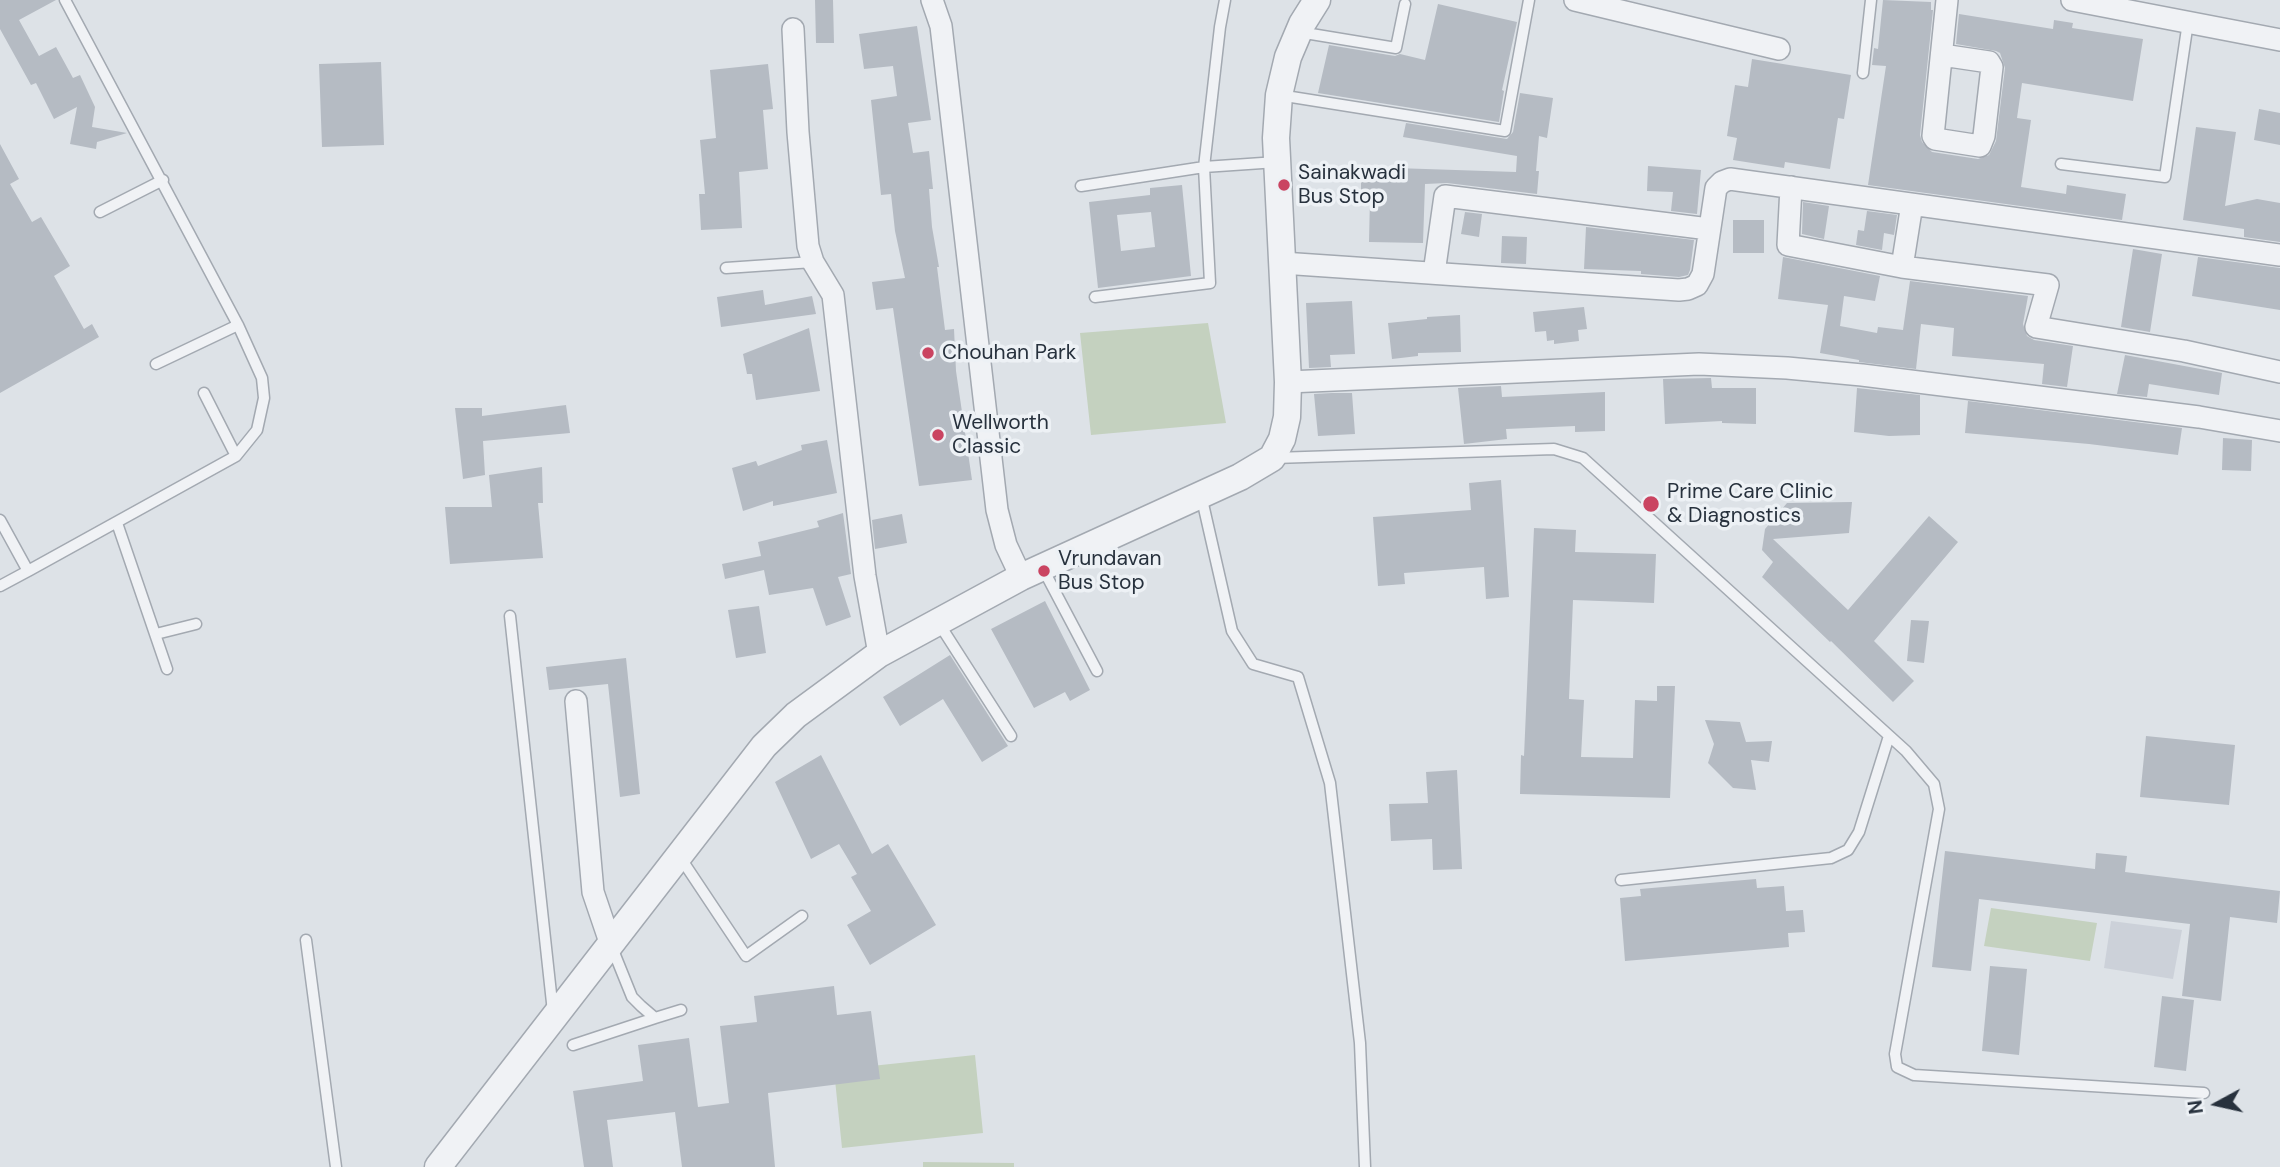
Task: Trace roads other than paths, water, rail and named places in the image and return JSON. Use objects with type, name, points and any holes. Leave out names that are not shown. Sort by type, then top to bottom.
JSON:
[{"type":"street","points":[[932,0],[941,26],[995,496],[1006,545],[1031,572]]},
{"type":"street","points":[[439,1167],[764,746],[796,715],[878,654],[1031,572],[1240,477],[1272,458],[1282,439],[1287,417],[1288,382],[1276,138],[1279,94],[1288,57],[1317,0]]},
{"type":"street","points":[[1575,0],[1779,49]]},
{"type":"street","points":[[1942,55],[1989,62],[1992,67],[1984,136],[1980,146],[1935,139],[1933,136],[1947,0]]},
{"type":"street","points":[[2072,0],[2280,40]]},
{"type":"street","points":[[793,29],[798,132],[808,246],[813,262],[833,295],[865,576],[878,654]]},
{"type":"street","points":[[1282,263],[1688,289],[1697,285],[1703,274],[1716,188],[1722,181],[1737,179],[2280,255]]},
{"type":"street","points":[[1791,187],[1788,245],[1902,267],[2048,285],[2036,327],[2184,351],[2280,372]]},
{"type":"street","points":[[1434,274],[1445,196],[1709,229]]},
{"type":"street","points":[[1902,267],[1912,204]]},
{"type":"street","points":[[1288,382],[1699,363],[1862,375],[2199,417],[2280,431]]},
{"type":"street","points":[[576,701],[593,892],[611,945]]},
{"type":"lane","points":[[0,586],[236,456],[257,430],[264,398],[262,378],[238,325],[65,0]]},
{"type":"lane","points":[[1094,297],[1210,283],[1204,167],[1225,0]]},
{"type":"lane","points":[[1279,94],[1505,131],[1529,0]]},
{"type":"lane","points":[[1863,73],[1871,0]]},
{"type":"lane","points":[[1299,32],[1396,48],[1405,4]]},
{"type":"lane","points":[[2061,164],[2165,177],[2188,22]]},
{"type":"lane","points":[[1081,186],[1204,167],[1277,162]]},
{"type":"lane","points":[[100,212],[163,180]]},
{"type":"lane","points":[[726,268],[813,262]]},
{"type":"lane","points":[[156,364],[238,325]]},
{"type":"lane","points":[[204,393],[236,456]]},
{"type":"lane","points":[[1272,458],[1553,449],[1583,458],[1889,736],[1934,784],[1939,809],[1895,1054],[1897,1067],[1914,1075],[2204,1093]]},
{"type":"lane","points":[[1201,495],[1232,631],[1253,664],[1298,677],[1330,783],[1360,1044],[1364,1167]]},
{"type":"lane","points":[[0,520],[28,571]]},
{"type":"lane","points":[[117,523],[167,669]]},
{"type":"lane","points":[[1031,572],[1097,671]]},
{"type":"lane","points":[[510,616],[554,1018]]},
{"type":"lane","points":[[938,622],[1011,736]]},
{"type":"lane","points":[[156,634],[197,624]]},
{"type":"lane","points":[[1621,880],[1831,858],[1849,850],[1859,832],[1889,736]]},
{"type":"lane","points":[[680,857],[747,956],[802,916]]},
{"type":"lane","points":[[306,940],[335,1167]]},
{"type":"lane","points":[[611,945],[632,997],[655,1018]]},
{"type":"lane","points":[[573,1045],[681,1010]]},
{"type":"place","name":"Sainakwadi Bus Stop","points":[[1284,185]]},
{"type":"place","name":"Chouhan Park","points":[[928,353]]},
{"type":"place","name":"Wellworth Classic","points":[[938,435]]},
{"type":"place","name":"Prime Care Clinic & Diagnostics","points":[[1651,504]]},
{"type":"place","name":"Vrundavan Bus Stop","points":[[1044,571]]}]
